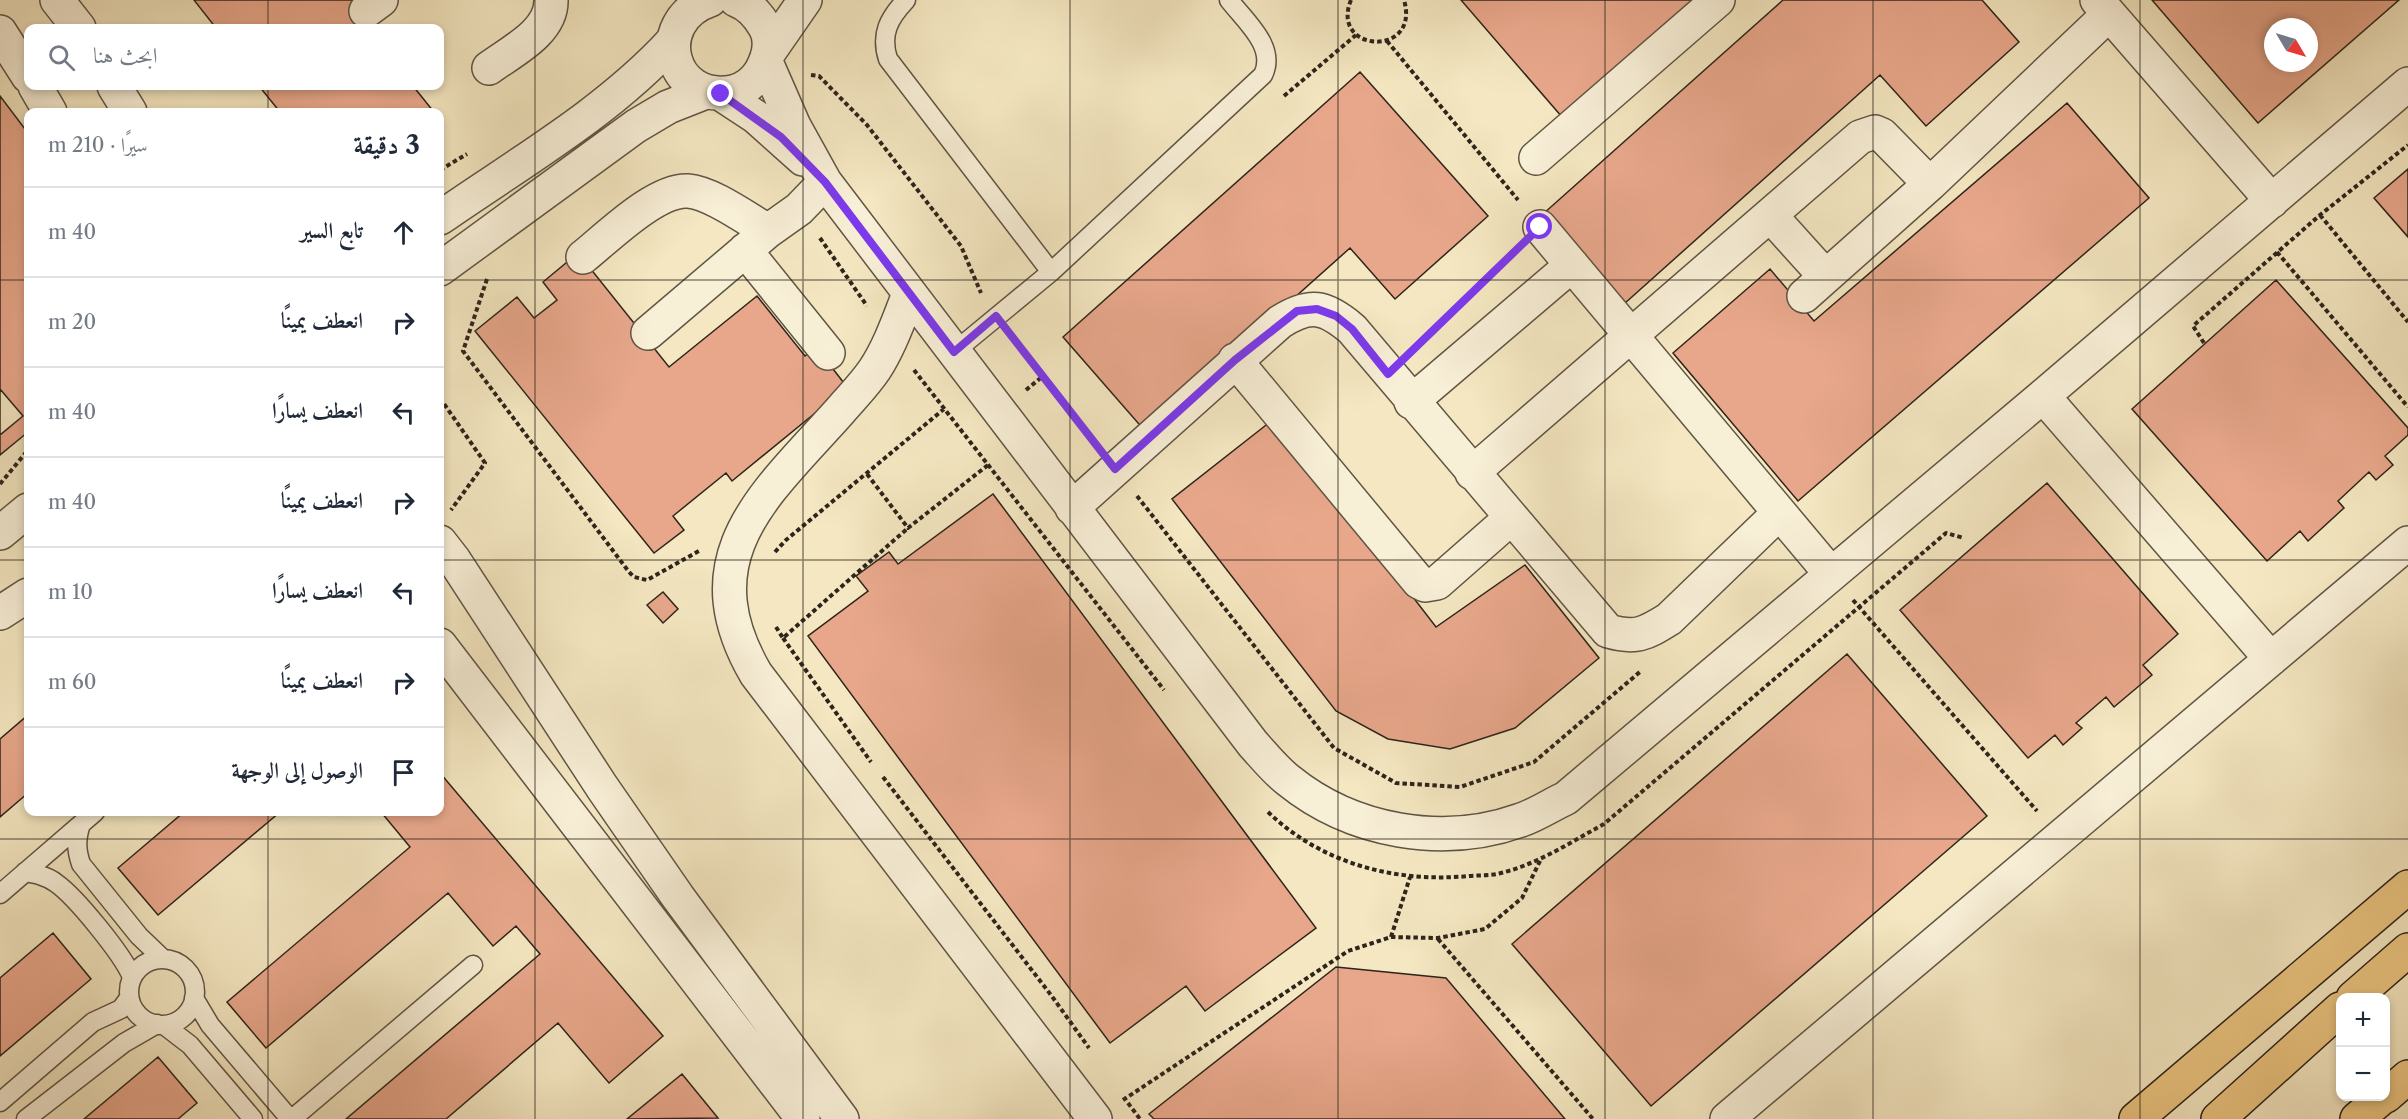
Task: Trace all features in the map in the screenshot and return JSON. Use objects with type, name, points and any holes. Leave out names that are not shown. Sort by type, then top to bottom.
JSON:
[{"type":"main road","points":[[2136,1119],[2408,887]]},
{"type":"main road","points":[[2359,993],[2408,950]]},
{"type":"main road","points":[[2218,1119],[2336,1013]]},
{"type":"main road","points":[[2390,1092],[2408,1077]]},
{"type":"main road","points":[[2357,1119],[2379,1101]]},
{"type":"street","points":[[57,0],[76,24]]},
{"type":"street","points":[[489,69],[545,24],[551,10],[551,0]]},
{"type":"street","points":[[663,0],[674,36],[674,57],[681,73],[692,84],[713,93],[781,137],[825,182],[909,294],[1001,410],[1072,508],[1253,744],[1288,780],[1328,807],[1365,822],[1424,834],[1473,832],[1522,820],[1566,798],[2043,396],[2408,84]]},
{"type":"street","points":[[444,215],[612,98],[641,74],[674,36],[683,16],[697,4],[732,0],[756,13],[767,31],[768,57],[794,126],[825,182]]},
{"type":"street","points":[[444,266],[636,126],[668,107],[713,93],[740,90],[756,79],[804,0]]},
{"type":"street","points":[[1536,158],[1718,0]]},
{"type":"street","points":[[1770,215],[1815,286],[1930,184],[2103,7],[2272,201]]},
{"type":"street","points":[[0,32],[24,70]]},
{"type":"street","points":[[37,90],[48,108]]},
{"type":"street","points":[[116,90],[128,108]]},
{"type":"street","points":[[1472,472],[1866,133],[1875,132],[1888,140],[1930,184]]},
{"type":"street","points":[[648,333],[756,240],[799,208],[825,182]]},
{"type":"street","points":[[583,257],[653,202],[670,193],[689,191],[707,197],[756,240],[828,353]]},
{"type":"street","points":[[1540,227],[1831,574]]},
{"type":"street","points":[[1411,402],[1572,265]]},
{"type":"street","points":[[909,294],[875,369],[762,499],[744,525],[733,554],[728,585],[731,616],[740,647],[750,665],[1094,1119]]},
{"type":"street","points":[[1072,508],[1235,360],[1297,311],[1317,309],[1336,316],[1352,329],[1411,402],[1608,631],[1629,637],[1650,631],[1669,619],[1779,513]]},
{"type":"street","points":[[1235,360],[1419,582],[1425,585],[1437,583],[1511,518]]},
{"type":"street","points":[[2043,396],[2271,659]]},
{"type":"street","points":[[0,533],[24,513]]},
{"type":"street","points":[[444,532],[460,569],[602,788],[672,888],[842,1119]]},
{"type":"street","points":[[1727,1119],[2408,543]]},
{"type":"street","points":[[0,613],[24,598]]},
{"type":"street","points":[[444,650],[794,1116]]},
{"type":"lane","points":[[906,0],[889,22],[884,36],[888,59],[1051,272]]},
{"type":"lane","points":[[954,352],[1051,272],[1263,75],[1268,58],[1264,45],[1229,0]]},
{"type":"lane","points":[[0,894],[90,816]]},
{"type":"lane","points":[[26,1119],[124,1043],[160,1025],[177,1021],[188,1012],[194,998],[194,984],[188,970],[176,962],[162,958],[139,936],[81,864],[76,844],[81,824]]},
{"type":"lane","points":[[25,872],[42,875],[57,883],[117,950],[132,977]]},
{"type":"lane","points":[[0,1102],[93,1022],[121,1009],[129,998],[132,977],[139,967],[162,958]]},
{"type":"lane","points":[[194,998],[210,1025],[291,1119],[473,964]]},
{"type":"lane","points":[[129,998],[135,1011],[144,1020],[160,1025],[190,1045],[253,1119]]},
{"type":"path","points":[[1351,0],[1347,14],[1349,25],[1356,35],[1376,43],[1387,41],[1403,28],[1407,9],[1404,0]]},
{"type":"path","points":[[1387,41],[1540,227],[1388,374]]},
{"type":"path","points":[[802,73],[819,76],[867,125],[961,246],[974,281],[996,316],[1334,748],[1396,783],[1460,787],[1534,762],[1649,664]]},
{"type":"path","points":[[2204,343],[2193,326],[2320,215],[2408,145]]},
{"type":"path","points":[[799,208],[890,339],[1170,698]]},
{"type":"path","points":[[2320,215],[2408,322]]},
{"type":"path","points":[[2277,252],[2408,407]]},
{"type":"path","points":[[490,271],[463,351],[634,577],[640,580],[654,577],[744,525]]},
{"type":"path","points":[[444,404],[485,463],[444,528]]},
{"type":"path","points":[[773,554],[786,540],[944,409]]},
{"type":"path","points":[[0,484],[24,455]]},
{"type":"path","points":[[783,638],[908,528],[988,465]]},
{"type":"path","points":[[867,474],[908,528]]},
{"type":"path","points":[[1260,805],[1285,828],[1323,852],[1365,869],[1410,877],[1455,878],[1501,873],[1542,858],[1604,824],[1946,533],[1964,538]]},
{"type":"path","points":[[1831,574],[2060,837]]},
{"type":"path","points":[[773,621],[872,764]]},
{"type":"path","points":[[879,773],[1051,994],[1096,1057]]},
{"type":"path","points":[[1094,1119],[1348,951],[1391,937],[1438,938],[1485,929],[1522,898],[1542,858]]},
{"type":"path","points":[[1391,937],[1410,877]]},
{"type":"path","points":[[1438,938],[1593,1119]]},
{"type":"path","points":[[1120,1091],[1140,1119]]},
{"type":"building","points":[[194,0],[351,0],[370,24],[213,24]]},
{"type":"building","points":[[1461,0],[1699,0],[1562,117]]},
{"type":"building","points":[[1783,0],[1982,0],[2019,42],[1926,126],[1880,75],[1624,304],[1543,214]]},
{"type":"building","points":[[2152,0],[2399,0],[2318,71],[2318,18],[2264,18],[2264,72],[2316,72],[2258,123]]},
{"type":"building","points":[[1360,72],[1488,216],[1395,299],[1350,248],[1145,431],[1063,337]]},
{"type":"building","points":[[262,90],[416,90],[431,108],[277,108]]},
{"type":"building","points":[[0,96],[24,128],[24,435],[0,455]]},
{"type":"building","points":[[2067,103],[2149,198],[1798,501],[1673,353],[1770,269],[1814,321]]},
{"type":"building","points":[[2408,169],[2408,237],[2374,198]]},
{"type":"building","points":[[578,253],[669,367],[757,296],[805,356],[816,347],[847,387],[732,481],[726,473],[673,516],[684,530],[654,553],[475,331],[517,297],[534,318],[557,300],[543,282]]},
{"type":"building","points":[[2276,280],[2408,428],[2408,435],[2385,456],[2393,465],[2376,480],[2369,472],[2338,501],[2344,508],[2308,541],[2300,531],[2267,561],[2132,409]]},
{"type":"building","points":[[0,389],[23,416],[0,435]]},
{"type":"building","points":[[1275,418],[1436,627],[1525,565],[1599,658],[1515,728],[1450,749],[1388,739],[1336,711],[1172,499]]},
{"type":"building","points":[[2047,483],[2178,634],[2143,665],[2152,675],[2114,707],[2106,697],[2076,723],[2082,728],[2063,745],[2055,735],[2028,758],[1900,610]]},
{"type":"building","points":[[993,494],[1316,928],[1205,1011],[1186,986],[1110,1043],[808,636],[868,591],[856,576],[889,552],[898,564]]},
{"type":"building","points":[[663,592],[678,609],[663,623],[647,605]]},
{"type":"building","points":[[1847,654],[1987,816],[1651,1106],[1512,944]]},
{"type":"building","points":[[24,718],[24,796],[0,817],[0,739]]},
{"type":"building","points":[[444,778],[663,1036],[609,1083],[558,1023],[446,1119],[346,1119],[540,954],[516,926],[493,946],[448,893],[266,1048],[227,1002],[410,847],[384,816],[444,816]]},
{"type":"building","points":[[179,816],[275,816],[158,915],[118,868]]},
{"type":"building","points":[[53,933],[91,979],[0,1056],[0,978]]},
{"type":"building","points":[[1336,967],[1446,978],[1565,1119],[1154,1119],[1149,1114]]},
{"type":"building","points":[[158,1057],[197,1103],[178,1119],[84,1119]]},
{"type":"building","points":[[682,1074],[718,1118],[627,1119]]},
{"type":"route","points":[[721,94],[781,137],[825,182],[954,352],[996,316],[1115,469],[1235,360],[1280,322],[1297,311],[1317,309],[1336,316],[1352,329],[1388,374],[1540,227]]}]
